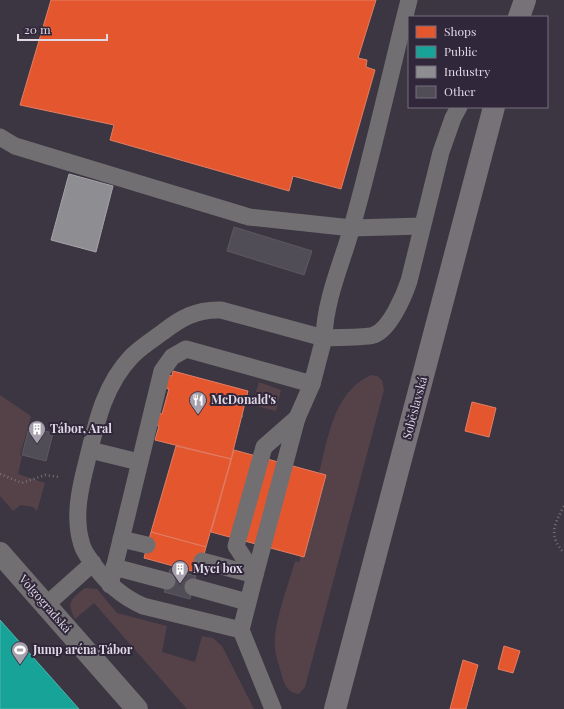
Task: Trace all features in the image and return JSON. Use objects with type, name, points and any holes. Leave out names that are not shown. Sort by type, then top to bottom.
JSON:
[{"type":"main road","points":[[519,16],[524,0]]},
{"type":"main road","name":"Soběslavská","points":[[334,709],[494,108]]},
{"type":"street","name":"Volgogradská","points":[[0,553],[137,709]]},
{"type":"lane","points":[[273,709],[241,630],[254,575],[297,418],[312,384],[324,338],[325,319],[352,228],[409,0]]},
{"type":"lane","points":[[241,630],[143,606],[128,599],[110,585],[92,563],[82,545],[78,522],[82,481],[104,399],[122,367],[143,347],[186,316],[208,309],[220,310],[324,338],[375,335],[390,321],[404,297],[441,152],[453,118],[458,108]]},
{"type":"lane","points":[[0,137],[15,146],[249,218],[352,228],[422,226]]},
{"type":"lane","points":[[110,585],[162,371],[172,357],[182,350],[189,350],[312,384]]},
{"type":"lane","points":[[254,575],[236,546],[264,447],[297,418]]},
{"type":"lane","points":[[90,450],[139,462]]},
{"type":"lane","points":[[121,539],[148,545]]},
{"type":"lane","points":[[202,561],[254,575]]},
{"type":"lane","points":[[46,605],[92,563]]},
{"type":"lane","points":[[114,567],[167,581]]},
{"type":"lane","points":[[193,587],[247,602]]},
{"type":"path","points":[[0,474],[22,483],[34,479]]},
{"type":"path","points":[[564,506],[554,525],[554,536],[559,547],[564,553]]},
{"type":"shaded area","points":[[371,375],[377,376],[382,380],[384,390],[305,687],[299,694],[289,690],[282,677],[275,646],[276,626],[295,561],[299,562],[322,479],[318,477],[334,419],[340,405],[348,393],[358,383]]},
{"type":"shaded area","points":[[259,382],[281,390],[276,411],[252,405]]},
{"type":"shaded area","points":[[0,395],[31,416],[20,455],[22,456],[18,474],[45,483],[37,511],[33,507],[21,505],[13,511],[0,496]]},
{"type":"shaded area","points":[[85,588],[97,589],[117,613],[167,626],[162,652],[195,662],[202,636],[213,638],[222,646],[254,709],[187,709],[94,603],[75,619],[71,609],[71,601]]},
{"type":"building: Shops","points":[[51,0],[376,0],[358,58],[367,60],[366,67],[375,70],[341,189],[293,176],[289,191],[110,140],[114,125],[20,105]]},
{"type":"building: Shops","name":"McDonald's","points":[[173,371],[248,391],[231,459],[155,440],[159,426],[151,424],[154,412],[162,414],[169,389],[160,387],[163,374],[172,376]]},
{"type":"building: Shops","points":[[472,402],[496,408],[489,437],[465,431]]},
{"type":"building: Shops","points":[[176,446],[231,459],[206,547],[151,532]]},
{"type":"building: Shops","points":[[234,450],[326,475],[304,557],[211,532]]},
{"type":"building: Shops","points":[[151,532],[206,547],[199,573],[144,558]]},
{"type":"building: Shops","points":[[504,646],[520,651],[513,673],[498,669]]},
{"type":"building: Shops","points":[[463,660],[478,665],[466,709],[450,709]]},
{"type":"building: Public","name":"Jump aréna Tábor","points":[[0,620],[79,709],[0,709]]},
{"type":"building: Industry","points":[[69,174],[113,186],[96,252],[51,240]]},
{"type":"building: Other","points":[[234,227],[312,251],[304,275],[227,251]]},
{"type":"building: Other","name":"Tábor, Aral","points":[[29,427],[53,433],[46,461],[22,455]]},
{"type":"building: Other","name":"Mycí box","points":[[170,569],[196,576],[190,599],[164,592]]},
{"type":"place","name":"McDonald's","points":[[198,415]]},
{"type":"place","name":"Tábor, Aral","points":[[37,444]]},
{"type":"place","name":"Mycí box","points":[[180,584]]},
{"type":"place","name":"Jump aréna Tábor","points":[[20,665]]}]
